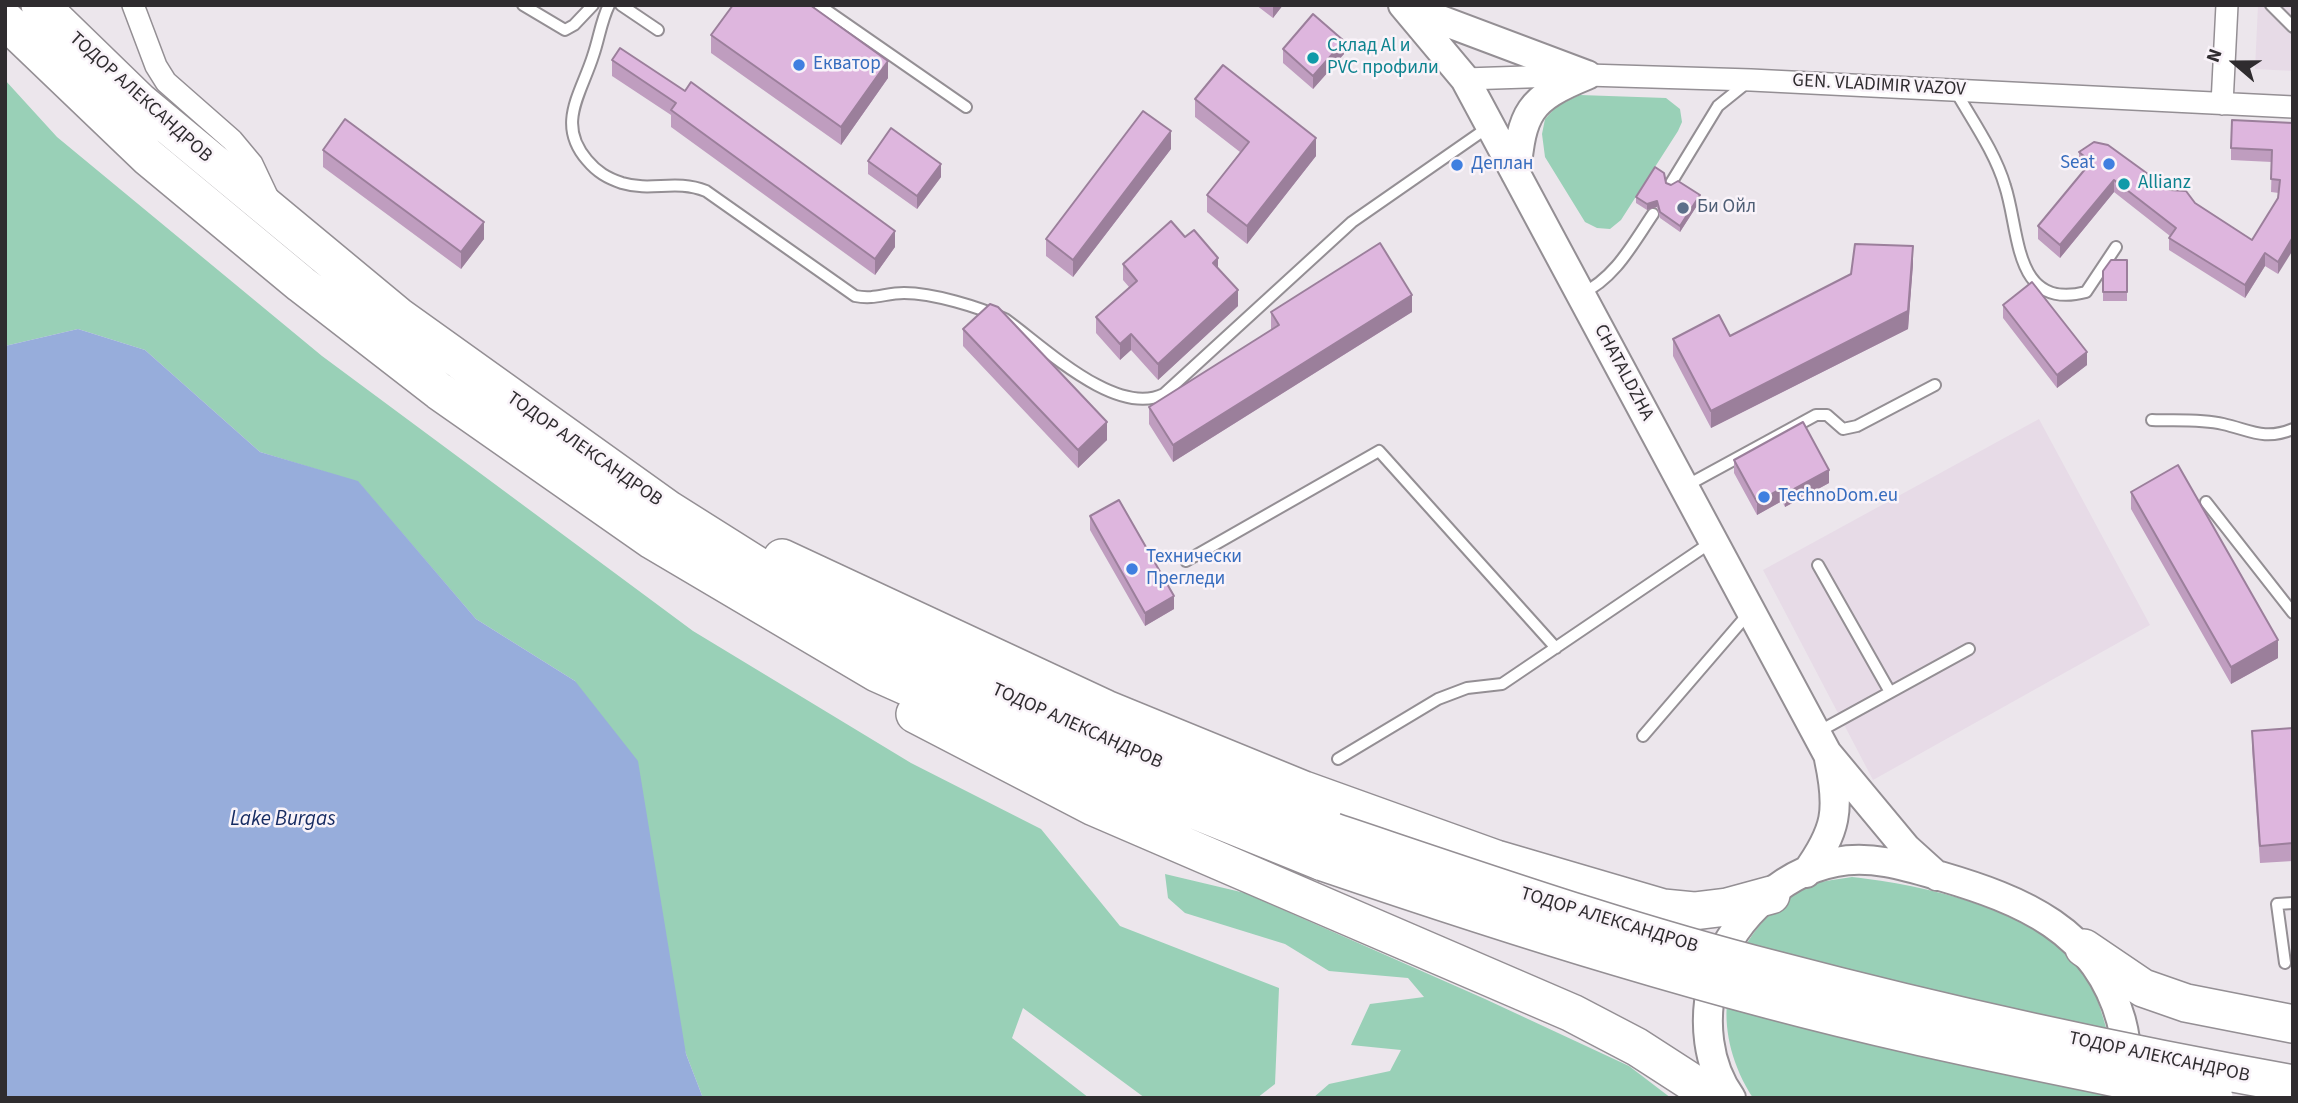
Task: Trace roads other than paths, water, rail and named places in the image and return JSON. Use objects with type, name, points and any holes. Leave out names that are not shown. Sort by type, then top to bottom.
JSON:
[{"type":"highway","name":"ТОДОР АЛЕКСАНДРОВ","points":[[40,5],[140,102],[277,218],[660,525]]},
{"type":"highway","name":"ТОДОР АЛЕКСАНДРОВ","points":[[5,20],[148,156],[301,284],[450,398],[660,525],[877,673],[1081,764],[1329,847],[1629,961],[1913,1035],[2214,1098]]},
{"type":"highway","points":[[660,525],[801,566],[1106,709],[1304,790],[1496,859],[1664,908],[1694,911],[1727,907],[1771,895]]},
{"type":"highway","points":[[660,525],[884,696],[1019,770],[1094,807],[1572,1013],[1637,1047],[1716,1098]]},
{"type":"highway","name":"ТОДОР АЛЕКСАНДРОВ","points":[[1329,847],[1773,970],[2078,1041],[2293,1084]]},
{"type":"highway","points":[[2084,948],[2143,988],[2186,1003],[2293,1024]]},
{"type":"main road","name":"CHATALDZHA","points":[[1404,6],[1465,79],[1822,743],[1906,848],[1937,876]]},
{"type":"main road","points":[[1404,6],[1587,75]]},
{"type":"main road","points":[[1516,174],[1520,134],[1529,113],[1549,91],[1587,75]]},
{"type":"main road","name":"CHATALDZHA","points":[[1806,873],[1818,856],[1835,820],[1837,803],[1822,743]]},
{"type":"main road","points":[[1731,1098],[1721,1085],[1710,1051],[1708,1008],[1716,970],[1732,935],[1741,922],[1771,895],[1806,873],[1835,862],[1861,860],[1881,861],[1937,876],[2024,908],[2084,948],[2110,990],[2125,1037],[2127,1062],[2120,1098]]},
{"type":"street","points":[[134,5],[161,74],[232,140],[252,163],[277,218]]},
{"type":"street","points":[[2222,104],[2227,5]]},
{"type":"street","name":"GEN. VLADIMIR VAZOV","points":[[1465,79],[1587,75],[1751,80],[2293,107]]},
{"type":"lane","points":[[523,5],[565,30],[574,25],[593,5]]},
{"type":"lane","points":[[609,5],[593,59],[574,104],[570,128],[579,152],[597,172],[622,183],[649,188],[667,183],[687,184],[706,191],[855,296],[874,299],[905,293],[989,312],[1005,319],[1100,388],[1135,399],[1152,400],[1164,394],[1352,222],[1490,125]]},
{"type":"lane","points":[[621,5],[658,30]]},
{"type":"lane","points":[[819,5],[966,107]]},
{"type":"lane","points":[[2271,5],[2293,27]]},
{"type":"lane","points":[[1671,183],[1718,106],[1751,80]]},
{"type":"lane","points":[[1955,90],[2006,186],[2024,270],[2053,295],[2078,294],[2086,292],[2116,247]]},
{"type":"lane","points":[[1581,294],[1601,285],[1653,214]]},
{"type":"lane","points":[[1684,487],[1816,415],[1828,415],[1843,429],[1857,426],[1935,385]]},
{"type":"lane","points":[[2152,420],[2224,424],[2246,433],[2282,434],[2293,429]]},
{"type":"lane","points":[[1186,561],[1379,451],[1556,648]]},
{"type":"lane","points":[[2206,502],[2293,612]]},
{"type":"lane","points":[[1338,759],[1438,699],[1467,688],[1502,684],[1713,541]]},
{"type":"lane","points":[[1818,565],[1890,692]]},
{"type":"lane","points":[[1643,736],[1751,611]]},
{"type":"lane","points":[[1822,743],[1890,692],[1969,649]]},
{"type":"lane","points":[[2285,963],[2277,904],[2293,903]]},
{"type":"water","name":"Lake Burgas","points":[[78,329],[145,350],[260,452],[358,481],[476,619],[575,681],[638,761],[686,1054],[703,1098],[5,1098],[5,346]]},
{"type":"place","name":"Склад Al и PVC профили","points":[[1313,58]]},
{"type":"place","name":"Екватор","points":[[799,65]]},
{"type":"place","name":"Seat","points":[[2109,164]]},
{"type":"place","name":"Деплан","points":[[1457,165]]},
{"type":"place","name":"Allianz","points":[[2124,184]]},
{"type":"place","name":"Би Ойл","points":[[1683,208]]},
{"type":"place","name":"TechnoDom.eu","points":[[1764,497]]},
{"type":"place","name":"Технически Прегледи","points":[[1132,569]]}]
